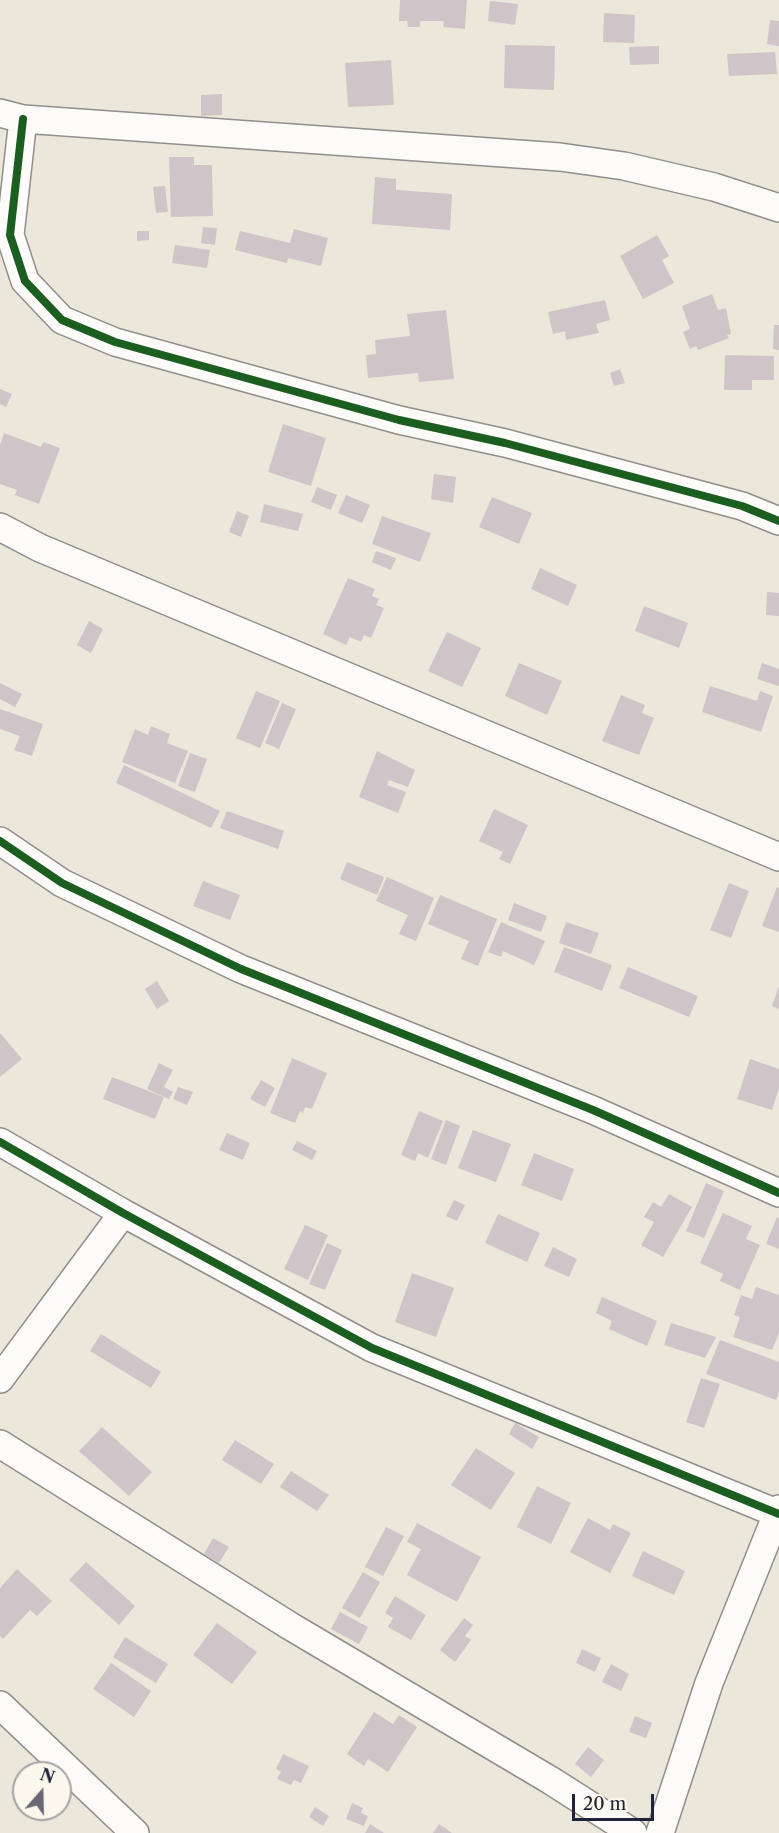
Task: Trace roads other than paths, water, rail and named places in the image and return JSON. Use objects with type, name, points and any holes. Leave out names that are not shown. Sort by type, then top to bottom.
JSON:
[{"type":"street","points":[[779,208],[714,187],[624,166],[560,157],[12,116],[10,235],[25,281],[62,320],[116,342],[399,420],[506,443],[742,506],[779,521]]},
{"type":"street","points":[[0,527],[40,548],[779,857]]},
{"type":"street","points":[[0,841],[62,883],[241,969],[593,1110],[779,1193]]},
{"type":"street","points":[[0,1142],[123,1213],[372,1348],[778,1512],[710,1683],[660,1833]]},
{"type":"street","points":[[0,1379],[123,1213]]},
{"type":"street","points":[[0,1444],[299,1632],[550,1780],[633,1833]]},
{"type":"street","points":[[2,1711],[135,1833]]}]
